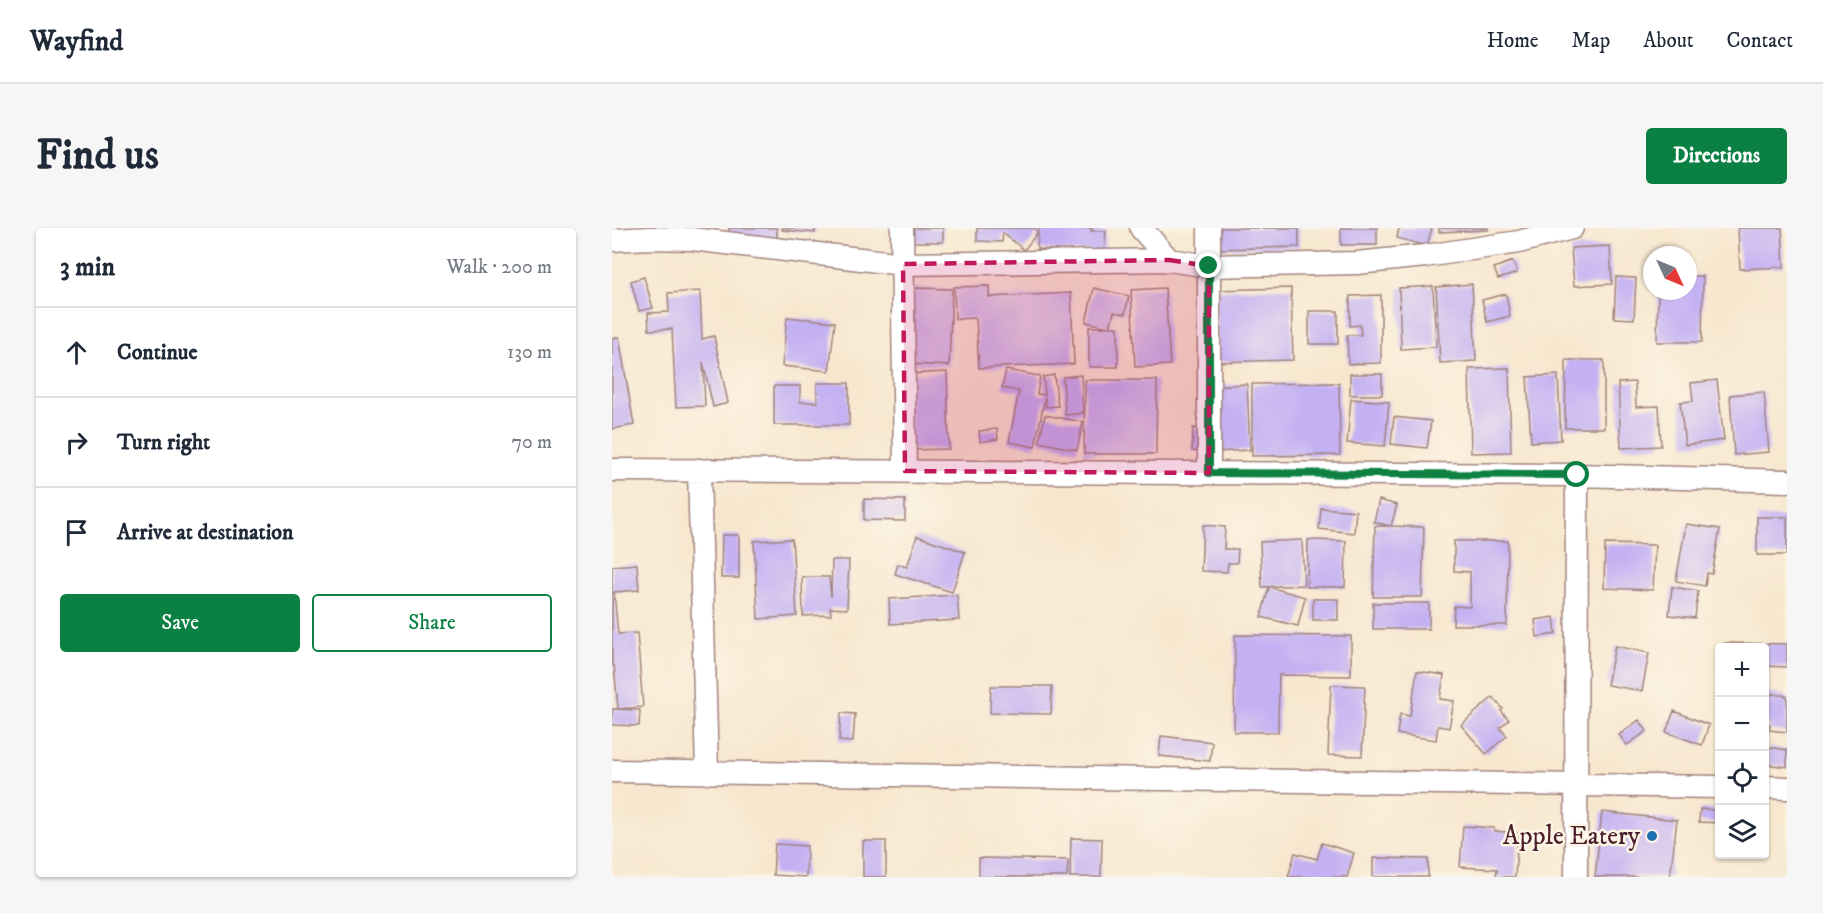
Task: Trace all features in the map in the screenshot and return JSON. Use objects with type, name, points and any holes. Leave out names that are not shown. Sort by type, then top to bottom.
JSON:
[{"type":"street","points":[[902,228],[905,471]]},
{"type":"street","points":[[1141,228],[1170,260]]},
{"type":"street","points":[[1209,228],[1209,473]]},
{"type":"street","points":[[612,240],[692,239],[903,264],[1170,260],[1209,266],[1357,263],[1519,242],[1572,228]]},
{"type":"street","points":[[612,470],[1577,475],[1787,482]]},
{"type":"street","points":[[699,470],[707,772]]},
{"type":"street","points":[[1576,877],[1577,475]]},
{"type":"street","points":[[612,771],[1715,787]]},
{"type":"street","points":[[1769,787],[1787,788]]},
{"type":"highlighted area","points":[[1169,260],[1209,266],[1209,473],[905,471],[903,264]]},
{"type":"building","points":[[729,228],[777,228],[777,245],[729,245]]},
{"type":"building","points":[[782,228],[815,228],[815,233],[782,230]]},
{"type":"building","points":[[907,228],[943,228],[943,242],[907,242]]},
{"type":"building","points":[[977,228],[1034,228],[1038,232],[1024,250],[1003,233],[1002,242],[977,241]]},
{"type":"building","points":[[1039,228],[1092,228],[1091,231],[1106,231],[1104,253],[1037,249]]},
{"type":"building","points":[[1214,228],[1299,228],[1299,247],[1214,249]]},
{"type":"building","points":[[1341,228],[1377,228],[1377,245],[1341,245]]},
{"type":"building","points":[[1399,228],[1432,228],[1427,246],[1397,238]]},
{"type":"building","points":[[1439,228],[1488,228],[1488,230],[1439,232]]},
{"type":"building","points":[[1738,228],[1782,228],[1784,267],[1740,269]]},
{"type":"building","points":[[1610,246],[1612,284],[1574,286],[1571,248]]},
{"type":"building","points":[[1513,261],[1517,273],[1498,279],[1494,268]]},
{"type":"building","points":[[1697,276],[1703,276],[1702,342],[1657,342],[1658,300],[1697,300]]},
{"type":"building","points":[[644,277],[653,308],[639,311],[631,281]]},
{"type":"building","points":[[1616,277],[1636,278],[1634,319],[1614,318]]},
{"type":"building","points":[[1472,284],[1476,361],[1440,363],[1436,287]]},
{"type":"building","points":[[989,286],[989,297],[1071,293],[1074,364],[979,368],[976,318],[955,319],[954,287]]},
{"type":"building","points":[[1433,286],[1436,347],[1401,349],[1399,288]]},
{"type":"building","points":[[913,288],[952,289],[949,366],[910,364]]},
{"type":"building","points":[[1094,288],[1129,296],[1125,314],[1114,312],[1110,327],[1118,327],[1118,367],[1089,367],[1089,327],[1108,327],[1086,322]]},
{"type":"building","points":[[1165,288],[1170,365],[1135,367],[1131,290]]},
{"type":"building","points":[[1291,288],[1293,360],[1217,362],[1215,290]]},
{"type":"building","points":[[700,291],[702,339],[714,336],[728,403],[713,407],[703,362],[705,406],[676,407],[672,329],[649,330],[648,313],[669,312],[668,293]]},
{"type":"building","points":[[1506,294],[1510,316],[1487,322],[1482,300]]},
{"type":"building","points":[[1381,295],[1381,363],[1348,364],[1347,335],[1361,335],[1360,325],[1350,326],[1350,296]]},
{"type":"building","points":[[1309,311],[1338,311],[1338,344],[1309,344]]},
{"type":"building","points":[[787,317],[835,322],[829,371],[782,366]]},
{"type":"building","points":[[619,337],[634,425],[612,429],[612,338]]},
{"type":"building","points":[[1566,360],[1604,360],[1604,428],[1565,428]]},
{"type":"building","points":[[1509,368],[1511,452],[1471,453],[1469,369]]},
{"type":"building","points":[[1006,370],[1040,376],[1037,394],[1045,395],[1043,377],[1054,375],[1058,406],[1046,407],[1045,397],[1035,447],[1009,442],[1019,391],[1002,388]]},
{"type":"building","points":[[947,372],[949,449],[910,450],[908,374]]},
{"type":"building","points":[[1350,374],[1382,374],[1382,395],[1350,395]]},
{"type":"building","points":[[1081,375],[1083,413],[1065,415],[1063,377]]},
{"type":"building","points":[[1558,375],[1561,440],[1531,442],[1527,377]]},
{"type":"building","points":[[1085,380],[1157,380],[1156,454],[1084,454]]},
{"type":"building","points":[[1717,380],[1724,440],[1685,445],[1680,402],[1693,401],[1691,383]]},
{"type":"building","points":[[1635,382],[1636,407],[1659,406],[1661,446],[1621,448],[1618,383]]},
{"type":"building","points":[[817,383],[849,383],[849,425],[774,425],[774,386],[800,386],[800,402],[817,402]]},
{"type":"building","points":[[1339,383],[1340,455],[1252,456],[1252,384]]},
{"type":"building","points":[[1247,384],[1250,450],[1214,452],[1211,386]]},
{"type":"building","points":[[1764,392],[1769,452],[1734,455],[1730,395]]},
{"type":"building","points":[[1351,399],[1389,402],[1385,446],[1347,443]]},
{"type":"building","points":[[1045,415],[1083,422],[1077,450],[1039,442]]},
{"type":"building","points":[[1394,417],[1431,421],[1427,448],[1391,444]]},
{"type":"building","points":[[1193,428],[1212,429],[1210,452],[1192,451]]},
{"type":"building","points":[[997,429],[998,439],[980,442],[979,431]]},
{"type":"building","points":[[864,499],[905,500],[905,521],[864,520]]},
{"type":"building","points":[[1379,500],[1397,505],[1391,526],[1424,527],[1422,597],[1373,597],[1375,526],[1390,526],[1374,522]]},
{"type":"building","points":[[1321,508],[1356,511],[1354,533],[1319,529]]},
{"type":"building","points":[[1757,517],[1787,517],[1787,555],[1757,555]]},
{"type":"building","points":[[1686,524],[1720,529],[1712,574],[1707,573],[1705,586],[1676,581]]},
{"type":"building","points":[[1203,525],[1225,527],[1224,549],[1238,549],[1237,563],[1228,563],[1227,572],[1201,571]]},
{"type":"building","points":[[722,535],[739,535],[739,578],[721,578]]},
{"type":"building","points":[[917,536],[965,552],[952,592],[895,574],[898,564],[907,567]]},
{"type":"building","points":[[792,539],[797,616],[758,619],[754,541]]},
{"type":"building","points":[[1302,540],[1304,585],[1262,587],[1260,542]]},
{"type":"building","points":[[1308,540],[1346,541],[1345,587],[1307,587]]},
{"type":"building","points":[[1454,541],[1508,541],[1507,625],[1453,625],[1454,606],[1470,607],[1470,572],[1454,571]]},
{"type":"building","points":[[1605,544],[1655,545],[1653,590],[1604,588]]},
{"type":"building","points":[[832,560],[849,560],[847,609],[830,608],[831,615],[803,616],[802,577],[829,577],[831,597]]},
{"type":"building","points":[[637,564],[639,590],[614,592],[618,634],[637,633],[643,707],[618,709],[614,665],[612,665],[612,566]]},
{"type":"building","points":[[1269,587],[1305,597],[1298,626],[1261,617]]},
{"type":"building","points":[[1672,587],[1698,591],[1695,618],[1669,615]]},
{"type":"building","points":[[957,595],[959,620],[890,624],[889,599]]},
{"type":"building","points":[[1313,599],[1338,599],[1338,620],[1313,620]]},
{"type":"building","points":[[1373,603],[1429,603],[1429,629],[1373,629]]},
{"type":"building","points":[[1554,617],[1556,634],[1537,637],[1535,620]]},
{"type":"building","points":[[1235,635],[1351,636],[1351,676],[1279,675],[1278,732],[1234,732]]},
{"type":"building","points":[[1769,644],[1787,644],[1787,667],[1769,666]]},
{"type":"building","points":[[1615,646],[1649,653],[1642,691],[1607,685]]},
{"type":"building","points":[[1417,671],[1444,675],[1440,699],[1454,701],[1449,728],[1438,726],[1436,740],[1397,734],[1400,714],[1410,716]]},
{"type":"building","points":[[1331,685],[1365,686],[1362,756],[1328,755]]},
{"type":"building","points":[[991,686],[1052,686],[1051,714],[990,713]]},
{"type":"building","points":[[1769,693],[1787,696],[1787,732],[1769,730]]},
{"type":"building","points":[[1493,697],[1509,720],[1500,728],[1507,736],[1486,754],[1461,725]]},
{"type":"building","points":[[612,709],[640,710],[639,726],[612,725]]},
{"type":"building","points":[[1674,711],[1709,725],[1702,745],[1666,732]]},
{"type":"building","points":[[841,713],[855,714],[853,742],[839,741]]},
{"type":"building","points":[[1639,720],[1647,731],[1627,745],[1619,735]]},
{"type":"building","points":[[1161,736],[1212,742],[1210,761],[1159,756]]},
{"type":"building","points":[[1769,747],[1787,750],[1787,767],[1769,764]]},
{"type":"building","points":[[1700,809],[1715,810],[1715,823],[1699,822]]},
{"type":"building","points":[[1602,812],[1677,820],[1670,877],[1595,877]]},
{"type":"building","points":[[1463,826],[1494,828],[1494,831],[1518,833],[1515,877],[1496,877],[1497,869],[1460,867]]},
{"type":"building","points":[[1071,838],[1102,839],[1101,877],[1070,877]]},
{"type":"building","points":[[863,841],[886,841],[886,877],[863,877]]},
{"type":"building","points":[[1322,843],[1354,853],[1347,877],[1288,877],[1295,853],[1317,859]]},
{"type":"building","points":[[775,844],[807,846],[806,877],[773,875]]},
{"type":"building","points":[[979,858],[1068,860],[1067,877],[979,877]]},
{"type":"building","points":[[1373,858],[1428,859],[1428,877],[1373,877]]},
{"type":"place","name":"Apple Eatery","points":[[1652,836]]},
{"type":"route","points":[[1209,266],[1209,473],[1577,475]]}]
